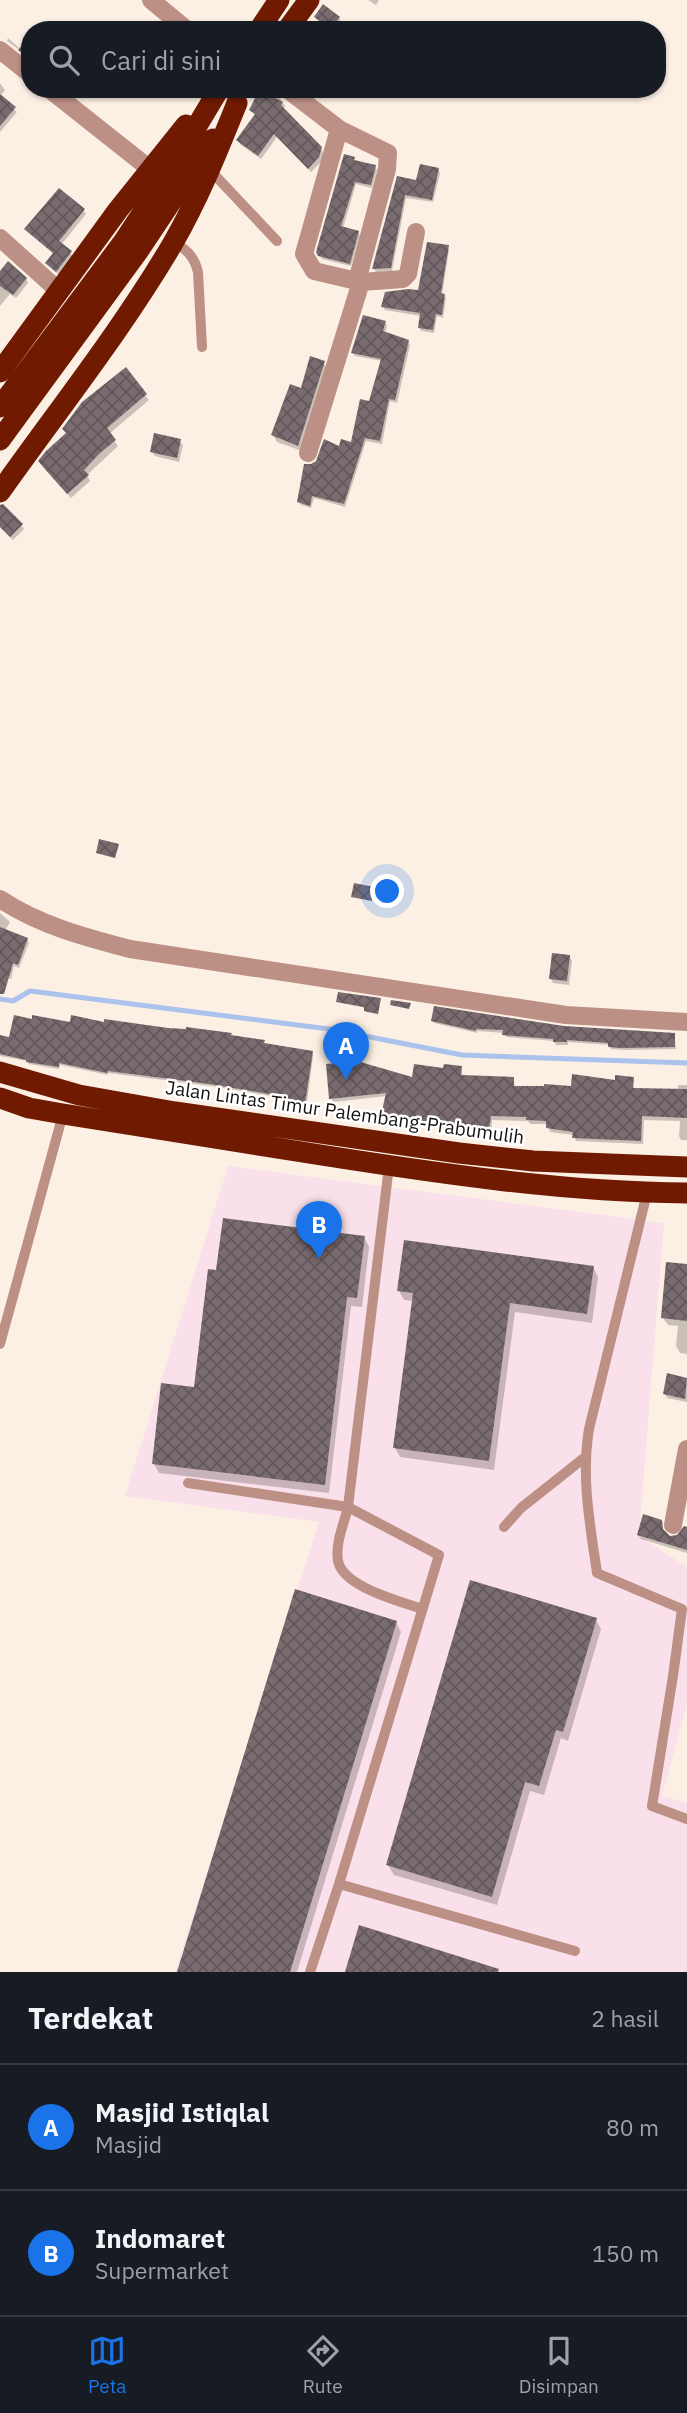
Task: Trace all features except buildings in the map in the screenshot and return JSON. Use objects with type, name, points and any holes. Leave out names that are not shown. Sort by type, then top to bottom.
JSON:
[{"type":"highway","points":[[265,21],[279,0]]},
{"type":"highway","points":[[294,21],[309,0]]},
{"type":"highway","points":[[0,372],[150,169],[211,98]]},
{"type":"highway","points":[[0,407],[131,246],[213,98]]},
{"type":"highway","points":[[0,440],[131,246],[240,98]]},
{"type":"highway","points":[[0,492],[142,292],[173,242],[210,170],[240,98]]},
{"type":"highway","name":"Jalan Lintas Timur Palembang-Prabumulih","points":[[0,1072],[79,1095],[175,1112],[459,1153],[533,1161],[687,1167]]},
{"type":"highway","points":[[0,1098],[29,1108]]},
{"type":"highway","points":[[0,1106],[29,1108],[389,1166],[520,1182],[687,1193]]},
{"type":"street","points":[[151,0],[176,21]]},
{"type":"street","points":[[0,50],[21,67]]},
{"type":"street","points":[[60,98],[150,169]]},
{"type":"street","points":[[298,98],[339,130],[388,153],[389,159],[359,281],[308,453]]},
{"type":"street","points":[[339,130],[304,254],[314,271],[359,281],[402,279],[408,274],[415,232]]},
{"type":"street","points":[[0,238],[59,291]]},
{"type":"street","points":[[8,904],[76,935],[130,948],[566,1015],[687,1022]]},
{"type":"street","points":[[673,1525],[687,1449]]},
{"type":"lane","points":[[210,170],[277,241]]},
{"type":"lane","points":[[173,242],[187,250],[195,260],[202,347]]},
{"type":"lane","points":[[0,1344],[63,1114]]},
{"type":"lane","points":[[389,1166],[348,1507],[338,1546],[338,1564],[345,1575],[369,1590],[422,1609]]},
{"type":"lane","points":[[647,1192],[589,1429],[584,1458],[584,1486],[597,1573],[682,1609],[652,1806],[687,1819]]},
{"type":"lane","points":[[504,1527],[521,1508],[584,1458]]},
{"type":"lane","points":[[188,1483],[348,1507],[439,1555],[340,1884],[310,1972]]},
{"type":"lane","points":[[340,1884],[575,1951]]},
{"type":"shaded area","points":[[228,1166],[664,1223],[639,1536],[687,1567],[687,1705],[662,1796],[687,1803],[687,1972],[175,1972],[319,1522],[125,1496]]},
{"type":"waterway","points":[[0,999],[13,1001],[30,991],[329,1029],[462,1055],[687,1063]]},
{"type":"place","name":"Masjid Istiqlal","points":[[346,1080]]},
{"type":"place","name":"Indomaret","points":[[319,1259]]}]
